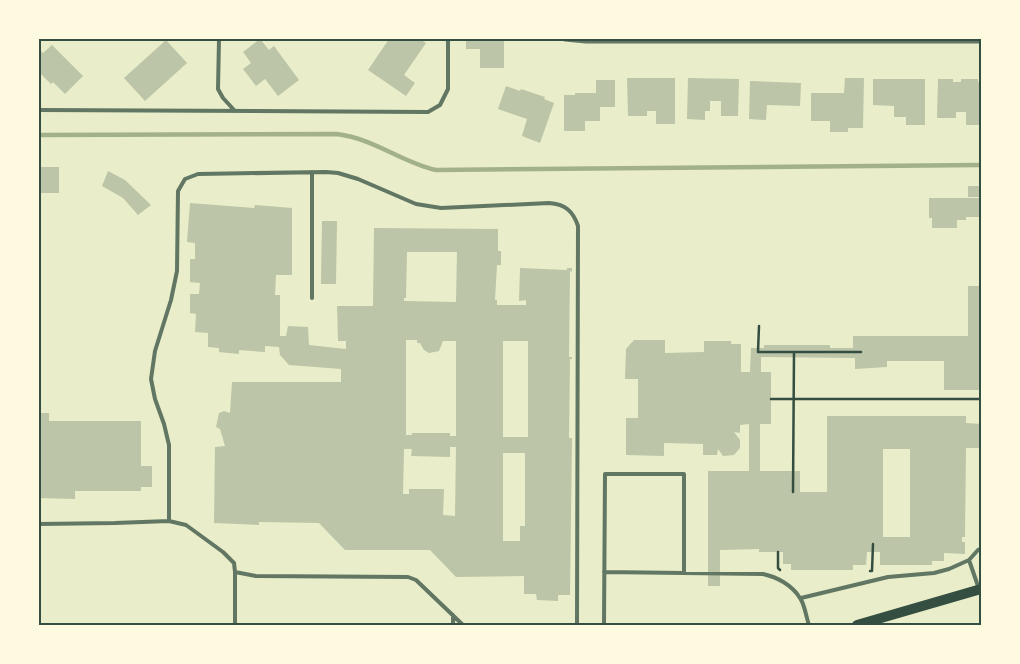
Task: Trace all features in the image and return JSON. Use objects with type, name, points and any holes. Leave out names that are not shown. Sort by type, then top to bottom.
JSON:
[{"type":"main road","points":[[857,625],[980,589]]},
{"type":"street","points":[[568,40],[934,40],[981,42]]},
{"type":"lane","points":[[219,39],[218,89],[223,98],[235,111]]},
{"type":"lane","points":[[39,110],[428,112],[440,105],[448,89],[448,39]]},
{"type":"lane","points":[[312,172],[312,298]]},
{"type":"lane","points":[[169,520],[169,445],[151,379],[155,351],[175,284],[177,271],[178,192],[185,179],[198,174],[326,172],[349,176],[405,200],[427,206],[452,208],[564,205],[576,218],[578,226],[577,625]]},
{"type":"lane","points":[[604,625],[605,474],[684,474],[684,573]]},
{"type":"lane","points":[[39,524],[169,520],[186,524],[223,552],[234,563],[235,625]]},
{"type":"lane","points":[[801,598],[888,577],[934,573],[949,569],[969,560],[981,549]]},
{"type":"lane","points":[[969,560],[980,589]]},
{"type":"lane","points":[[235,572],[256,576],[408,578],[416,580],[463,625]]},
{"type":"lane","points":[[604,572],[763,574],[774,576],[801,598],[809,625]]},
{"type":"lane","points":[[453,615],[453,625]]},
{"type":"path","points":[[759,326],[758,352],[861,352]]},
{"type":"path","points":[[793,492],[794,352]]},
{"type":"path","points":[[771,399],[981,399]]},
{"type":"path","points":[[863,573],[872,571],[873,544]]},
{"type":"path","points":[[778,552],[778,568],[785,573]]},
{"type":"building","points":[[260,39],[269,50],[274,46],[299,80],[278,96],[265,79],[256,86],[243,69],[251,63],[243,52]]},
{"type":"building","points":[[389,39],[420,39],[426,43],[404,75],[415,83],[406,96],[368,70]]},
{"type":"building","points":[[466,39],[504,39],[504,68],[480,68],[480,49],[466,49]]},
{"type":"building","points":[[166,40],[187,63],[145,101],[124,78]]},
{"type":"building","points":[[52,45],[83,76],[65,94],[39,72],[39,49],[43,53]]},
{"type":"building","points":[[627,78],[675,78],[675,124],[656,124],[656,111],[647,111],[647,116],[628,116]]},
{"type":"building","points":[[688,78],[739,79],[738,116],[721,116],[721,101],[710,101],[710,111],[705,111],[705,120],[687,119]]},
{"type":"building","points":[[845,78],[864,78],[863,128],[848,128],[848,132],[830,132],[830,121],[811,121],[811,93],[844,93]]},
{"type":"building","points":[[873,79],[925,79],[925,125],[906,125],[906,117],[894,117],[894,106],[873,105]]},
{"type":"building","points":[[938,79],[953,79],[953,82],[961,82],[961,79],[978,79],[978,82],[981,82],[981,125],[966,125],[966,112],[956,112],[956,118],[937,118]]},
{"type":"building","points":[[596,80],[615,80],[615,107],[600,107],[600,121],[585,121],[585,131],[564,131],[564,95],[596,93]]},
{"type":"building","points":[[750,81],[801,83],[800,106],[767,105],[766,120],[749,119]]},
{"type":"building","points":[[506,86],[545,97],[544,99],[554,103],[540,143],[522,136],[527,119],[498,109]]},
{"type":"building","points":[[39,167],[59,167],[59,193],[39,193]]},
{"type":"building","points":[[108,171],[125,180],[151,205],[138,215],[123,198],[102,186]]},
{"type":"building","points":[[968,186],[981,186],[981,197],[968,197]]},
{"type":"building","points":[[929,198],[981,198],[981,217],[966,217],[966,220],[957,220],[957,228],[932,228],[932,218],[929,218]]},
{"type":"building","points":[[190,203],[254,208],[255,205],[292,208],[292,275],[276,275],[275,295],[280,295],[280,336],[286,336],[288,326],[308,327],[309,345],[346,349],[346,341],[338,341],[337,306],[373,306],[374,228],[498,229],[498,251],[501,251],[501,265],[497,265],[495,300],[497,300],[497,305],[526,305],[526,300],[519,301],[520,268],[567,270],[567,268],[572,268],[572,272],[570,271],[569,357],[572,357],[570,359],[569,438],[572,438],[570,595],[558,595],[558,601],[537,600],[536,594],[524,594],[524,576],[456,577],[430,550],[345,550],[319,523],[259,522],[259,525],[214,523],[215,447],[225,446],[220,429],[216,427],[219,413],[224,411],[230,413],[232,382],[341,382],[341,369],[289,365],[280,355],[279,347],[265,346],[265,352],[239,350],[239,354],[219,352],[219,348],[208,347],[208,333],[195,332],[196,314],[190,313],[190,294],[199,294],[200,283],[190,282],[190,259],[195,259],[195,243],[187,242]],"holes":[[[407,252],[457,252],[456,302],[404,301],[404,298],[406,298]],[[406,340],[417,340],[417,343],[420,343],[424,350],[429,353],[439,351],[443,341],[456,341],[456,436],[450,436],[450,433],[412,433],[412,435],[406,435]],[[503,341],[528,341],[528,437],[503,437]],[[450,447],[456,447],[455,516],[443,515],[444,489],[409,489],[409,494],[403,494],[404,449],[412,449],[411,456],[450,457]],[[503,453],[525,453],[525,526],[520,526],[520,541],[503,541]]]},
{"type":"building","points":[[322,221],[337,221],[336,284],[321,284]]},
{"type":"building","points":[[968,286],[981,286],[981,390],[944,390],[944,361],[887,361],[887,367],[855,369],[855,358],[761,357],[761,372],[771,372],[771,424],[760,424],[760,471],[800,471],[800,492],[827,492],[827,416],[966,416],[966,423],[981,424],[981,448],[966,448],[965,537],[962,537],[962,542],[965,542],[965,554],[944,553],[944,561],[932,561],[932,565],[880,565],[880,552],[867,552],[866,565],[853,565],[853,570],[791,570],[791,564],[783,564],[783,552],[759,552],[759,549],[720,550],[720,586],[708,586],[708,471],[749,471],[749,424],[740,425],[740,433],[734,432],[740,440],[740,448],[734,455],[723,456],[718,449],[717,455],[703,455],[703,444],[664,443],[664,456],[626,455],[626,418],[638,418],[638,379],[625,379],[626,349],[634,340],[665,340],[665,353],[704,352],[704,341],[731,341],[731,344],[741,344],[741,372],[750,372],[751,348],[764,348],[764,345],[830,345],[830,348],[853,348],[853,336],[968,336]],"holes":[[[883,449],[910,449],[910,537],[883,537]]]},
{"type":"building","points":[[39,413],[49,413],[49,421],[141,421],[141,466],[152,466],[152,487],[141,487],[141,491],[75,491],[75,499],[39,498]]},
{"type":"waterway","points":[[39,135],[337,134],[376,145],[411,162],[436,170],[981,165]]}]
